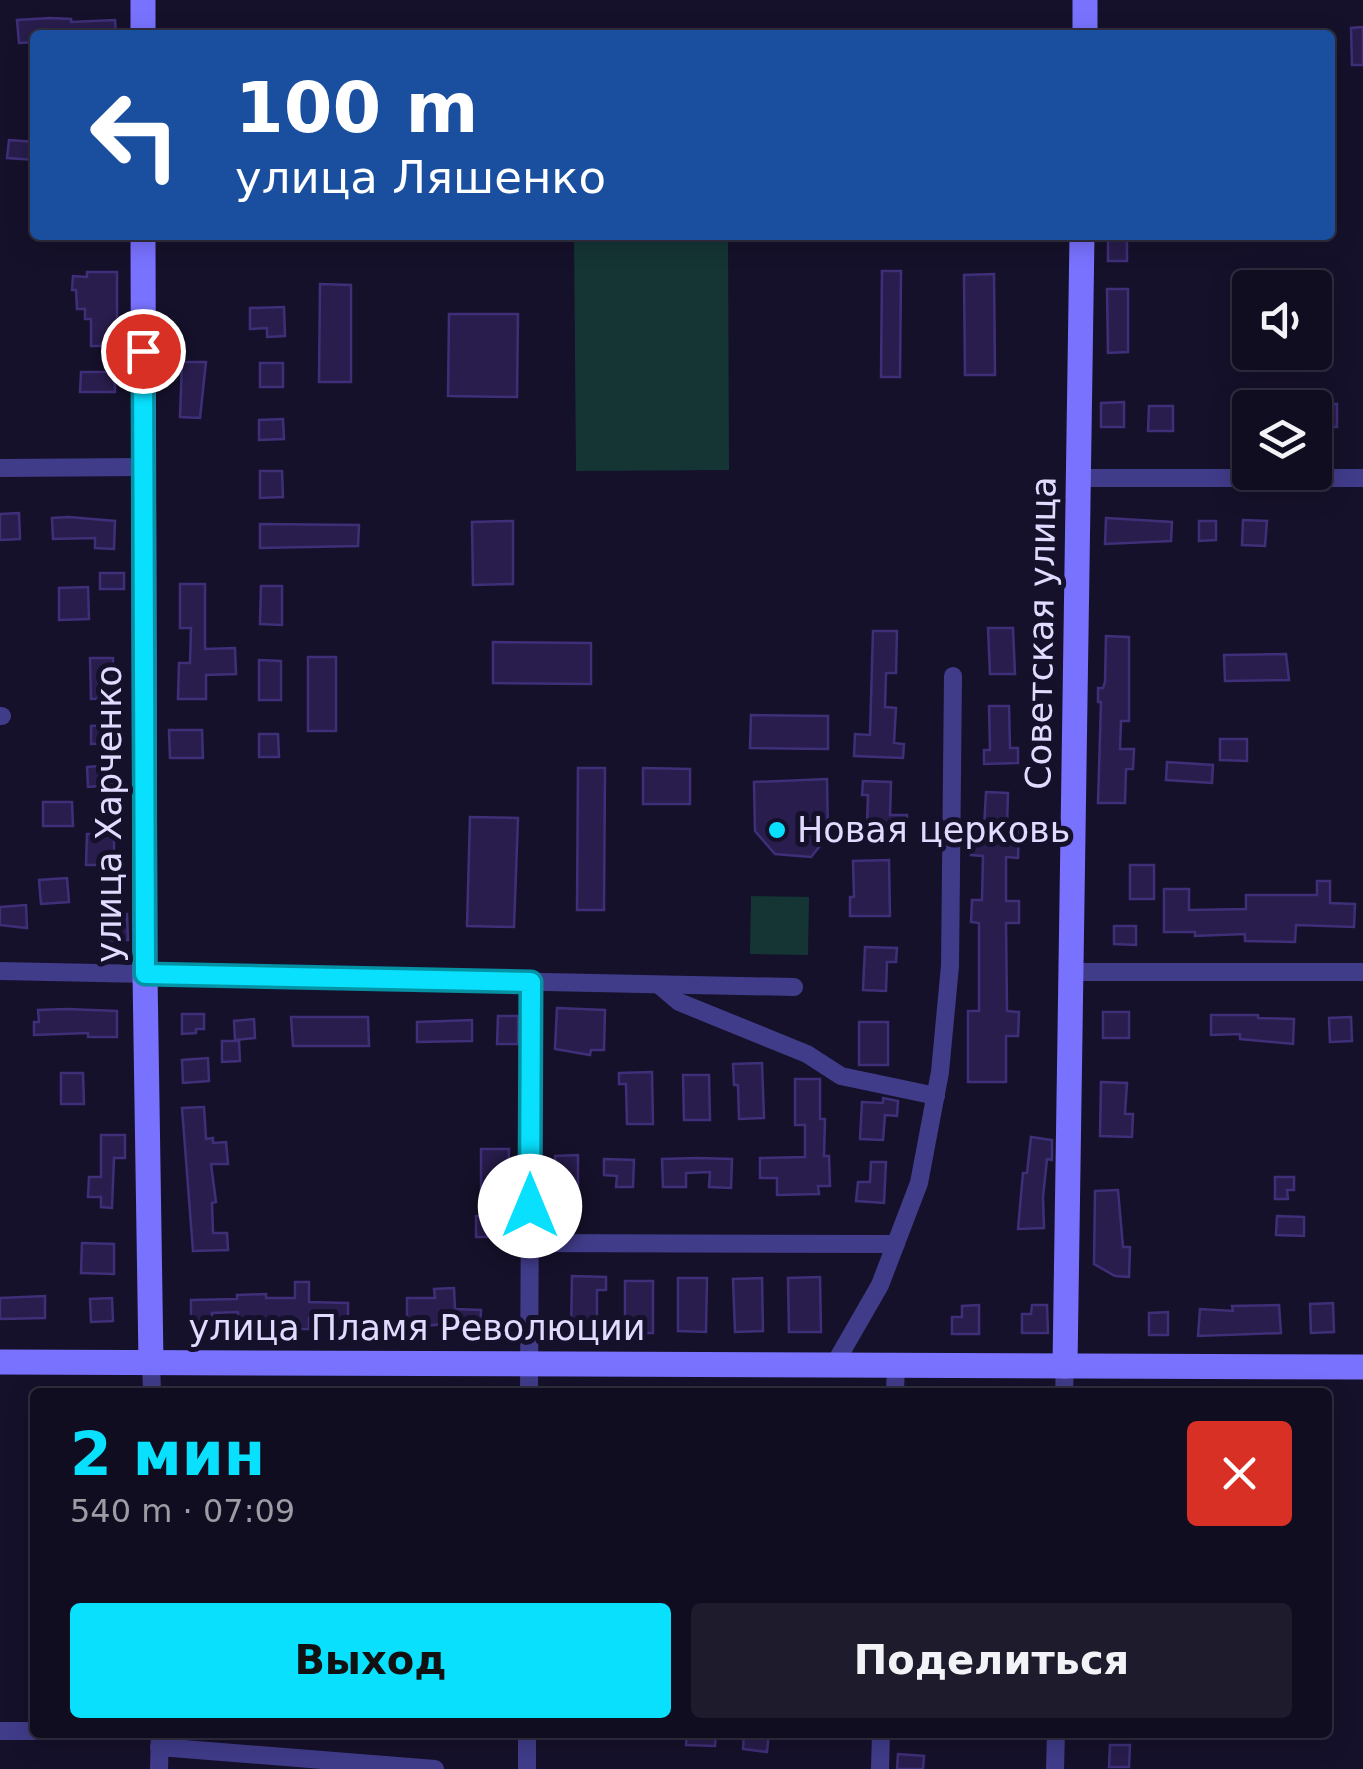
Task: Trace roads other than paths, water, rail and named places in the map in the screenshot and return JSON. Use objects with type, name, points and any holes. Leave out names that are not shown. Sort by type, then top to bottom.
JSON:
[{"type":"street","points":[[143,0],[143,30]]},
{"type":"street","points":[[1085,30],[1086,0]]},
{"type":"street","name":"улица Харченко","points":[[143,240],[145,974],[152,1388]]},
{"type":"street","name":"Советская улица","points":[[1064,1388],[1082,240]]},
{"type":"street","points":[[0,468],[143,467]]},
{"type":"street","points":[[1078,478],[1363,478]]},
{"type":"street","points":[[834,1365],[880,1285],[919,1184],[936,1096],[950,966],[953,676]]},
{"type":"street","points":[[0,971],[794,988]]},
{"type":"street","points":[[1071,972],[1363,972]]},
{"type":"street","points":[[529,1388],[531,982]]},
{"type":"street","points":[[659,984],[679,1002],[807,1054],[841,1076],[936,1096]]},
{"type":"street","points":[[530,1243],[896,1244]]},
{"type":"street","name":"улица Пламя Революции","points":[[0,1362],[1363,1367]]},
{"type":"street","points":[[895,1388],[896,1365]]},
{"type":"street","points":[[0,1731],[30,1731]]},
{"type":"street","points":[[527,1738],[527,1769]]},
{"type":"street","points":[[880,1769],[882,1738]]},
{"type":"street","points":[[1056,1738],[1056,1769]]},
{"type":"street","points":[[159,1769],[160,1740],[435,1769]]},
{"type":"place","name":"Новая церковь","points":[[777,830]]}]
